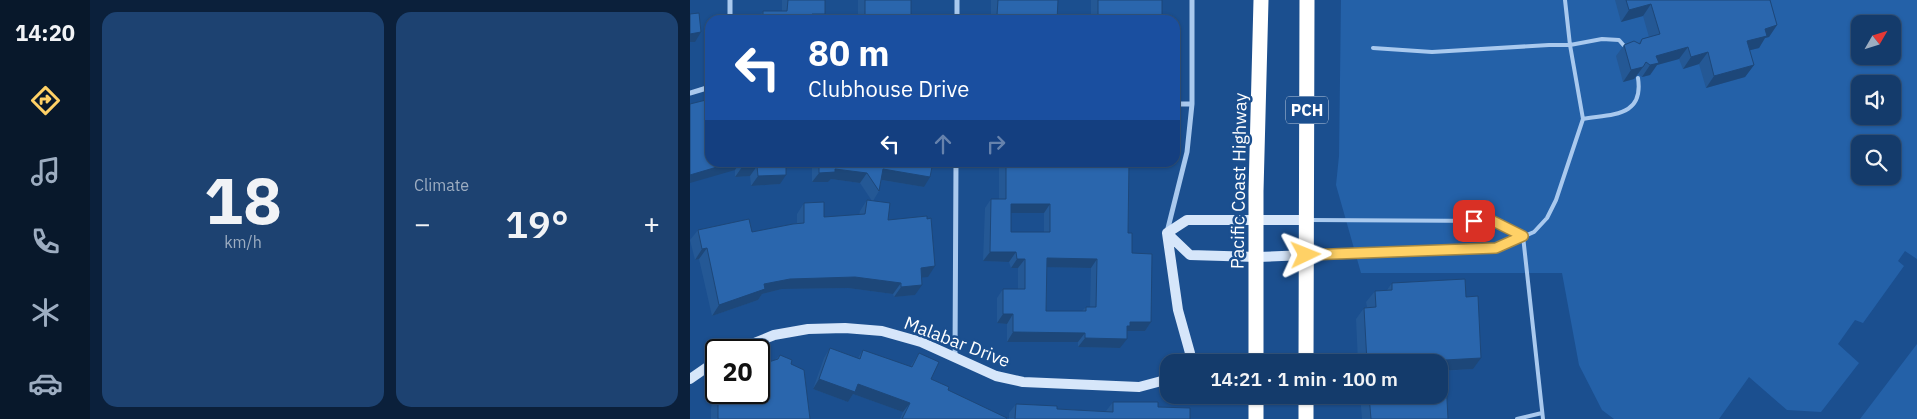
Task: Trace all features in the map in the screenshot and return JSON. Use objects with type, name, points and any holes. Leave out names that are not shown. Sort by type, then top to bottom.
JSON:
[{"type":"highway","name":"Pacific Coast Highway","points":[[1256,354],[1256,220],[1261,0]]},
{"type":"highway","name":"PCH","points":[[1306,354],[1307,0]]},
{"type":"highway","points":[[1256,404],[1256,419]]},
{"type":"highway","points":[[1306,404],[1306,419]]},
{"type":"street","points":[[730,0],[730,15]]},
{"type":"street","points":[[957,0],[957,15]]},
{"type":"street","points":[[1190,354],[1178,310],[1166,233],[1187,152],[1192,104],[1192,0]]},
{"type":"street","points":[[690,93],[705,88]]},
{"type":"street","points":[[1180,104],[1192,104]]},
{"type":"street","points":[[955,359],[956,167]]},
{"type":"street","points":[[1166,233],[1187,220],[1306,220]]},
{"type":"street","points":[[1166,233],[1190,255],[1257,257],[1306,255]]},
{"type":"street","name":"Malabar Drive","points":[[766,339],[808,329],[845,328],[882,331],[911,339],[996,376],[1023,382],[1138,387],[1160,381]]},
{"type":"street","points":[[690,379],[705,369]]},
{"type":"lane","points":[[1306,255],[1496,248],[1534,232],[1547,218],[1556,200],[1583,119],[1570,45],[1565,0]]},
{"type":"lane","points":[[1373,48],[1432,52],[1570,45],[1602,39],[1620,40],[1630,52]]},
{"type":"lane","points":[[1583,119],[1622,112],[1636,103],[1640,91],[1638,78]]},
{"type":"lane","points":[[1306,220],[1493,221],[1523,236]]},
{"type":"lane","points":[[1523,236],[1543,419]]},
{"type":"lane","points":[[1517,419],[1542,413]]},
{"type":"shaded area","points":[[1341,0],[1917,0],[1917,259],[1905,251],[1898,261],[1904,266],[1863,323],[1855,320],[1838,344],[1859,363],[1821,412],[1787,410],[1749,377],[1719,419],[1614,419],[1602,410],[1579,365],[1562,273],[1361,273],[1336,185],[1339,156]]},
{"type":"shaded area","points":[[1917,344],[1917,419],[1860,419]]},
{"type":"building","points":[[788,0],[825,0],[825,14],[763,15],[763,11],[787,11]]},
{"type":"building","points":[[865,0],[911,0],[911,15],[865,15]]},
{"type":"building","points":[[998,0],[1058,0],[1057,15],[997,15]]},
{"type":"building","points":[[1098,0],[1162,0],[1162,15],[1098,15]]},
{"type":"building","points":[[1626,0],[1770,0],[1777,25],[1765,29],[1767,36],[1747,41],[1754,65],[1714,76],[1708,52],[1691,57],[1688,47],[1656,56],[1659,63],[1650,65],[1646,62],[1643,67],[1631,70],[1624,45],[1634,41],[1640,44],[1642,39],[1660,34],[1651,4],[1629,10]]},
{"type":"building","points":[[699,13],[701,32],[690,34],[690,14]]},
{"type":"building","points":[[705,100],[705,167],[717,167],[690,175],[690,104]]},
{"type":"building","points":[[757,167],[786,167],[786,175],[758,176]]},
{"type":"building","points":[[819,167],[932,167],[930,177],[883,169],[879,191],[867,173],[835,169],[835,172],[819,173]]},
{"type":"building","points":[[1006,167],[1129,167],[1128,233],[1132,233],[1132,253],[1152,254],[1151,322],[1130,322],[1130,326],[1127,326],[1127,339],[1085,338],[1085,333],[1013,332],[1013,314],[1003,314],[1003,289],[1025,289],[1025,259],[1017,259],[1016,252],[990,252],[991,199],[1006,199]],"holes":[[[1011,204],[1050,204],[1050,232],[1011,232]],[[1047,258],[1097,259],[1096,307],[1086,307],[1086,311],[1046,311]]]},
{"type":"building","points":[[867,200],[890,203],[888,220],[927,216],[927,219],[931,218],[935,266],[921,268],[922,285],[901,287],[901,283],[855,277],[790,279],[764,284],[765,289],[719,305],[707,248],[702,249],[698,230],[749,219],[752,232],[804,223],[804,203],[824,202],[824,217],[865,214]]},
{"type":"building","points":[[1465,279],[1466,297],[1478,296],[1481,358],[1448,360],[1448,354],[1367,354],[1364,308],[1376,307],[1375,291],[1392,290],[1392,283]]},
{"type":"building","points":[[830,348],[860,359],[863,350],[912,367],[919,353],[939,362],[931,379],[949,387],[948,390],[1007,418],[902,419],[910,403],[858,384],[855,392],[819,379]]},
{"type":"building","points":[[780,355],[792,360],[791,364],[804,370],[810,419],[718,419],[718,404],[770,404],[770,362],[778,359]]},
{"type":"building","points":[[1113,402],[1158,402],[1158,407],[1190,408],[1190,419],[1015,419],[1016,404],[1057,406],[1057,409],[1113,412]]},
{"type":"building","points":[[1370,404],[1447,404],[1448,419],[1371,419]]},
{"type":"route","points":[[1306,255],[1496,248],[1523,236],[1493,221],[1474,221]]}]
